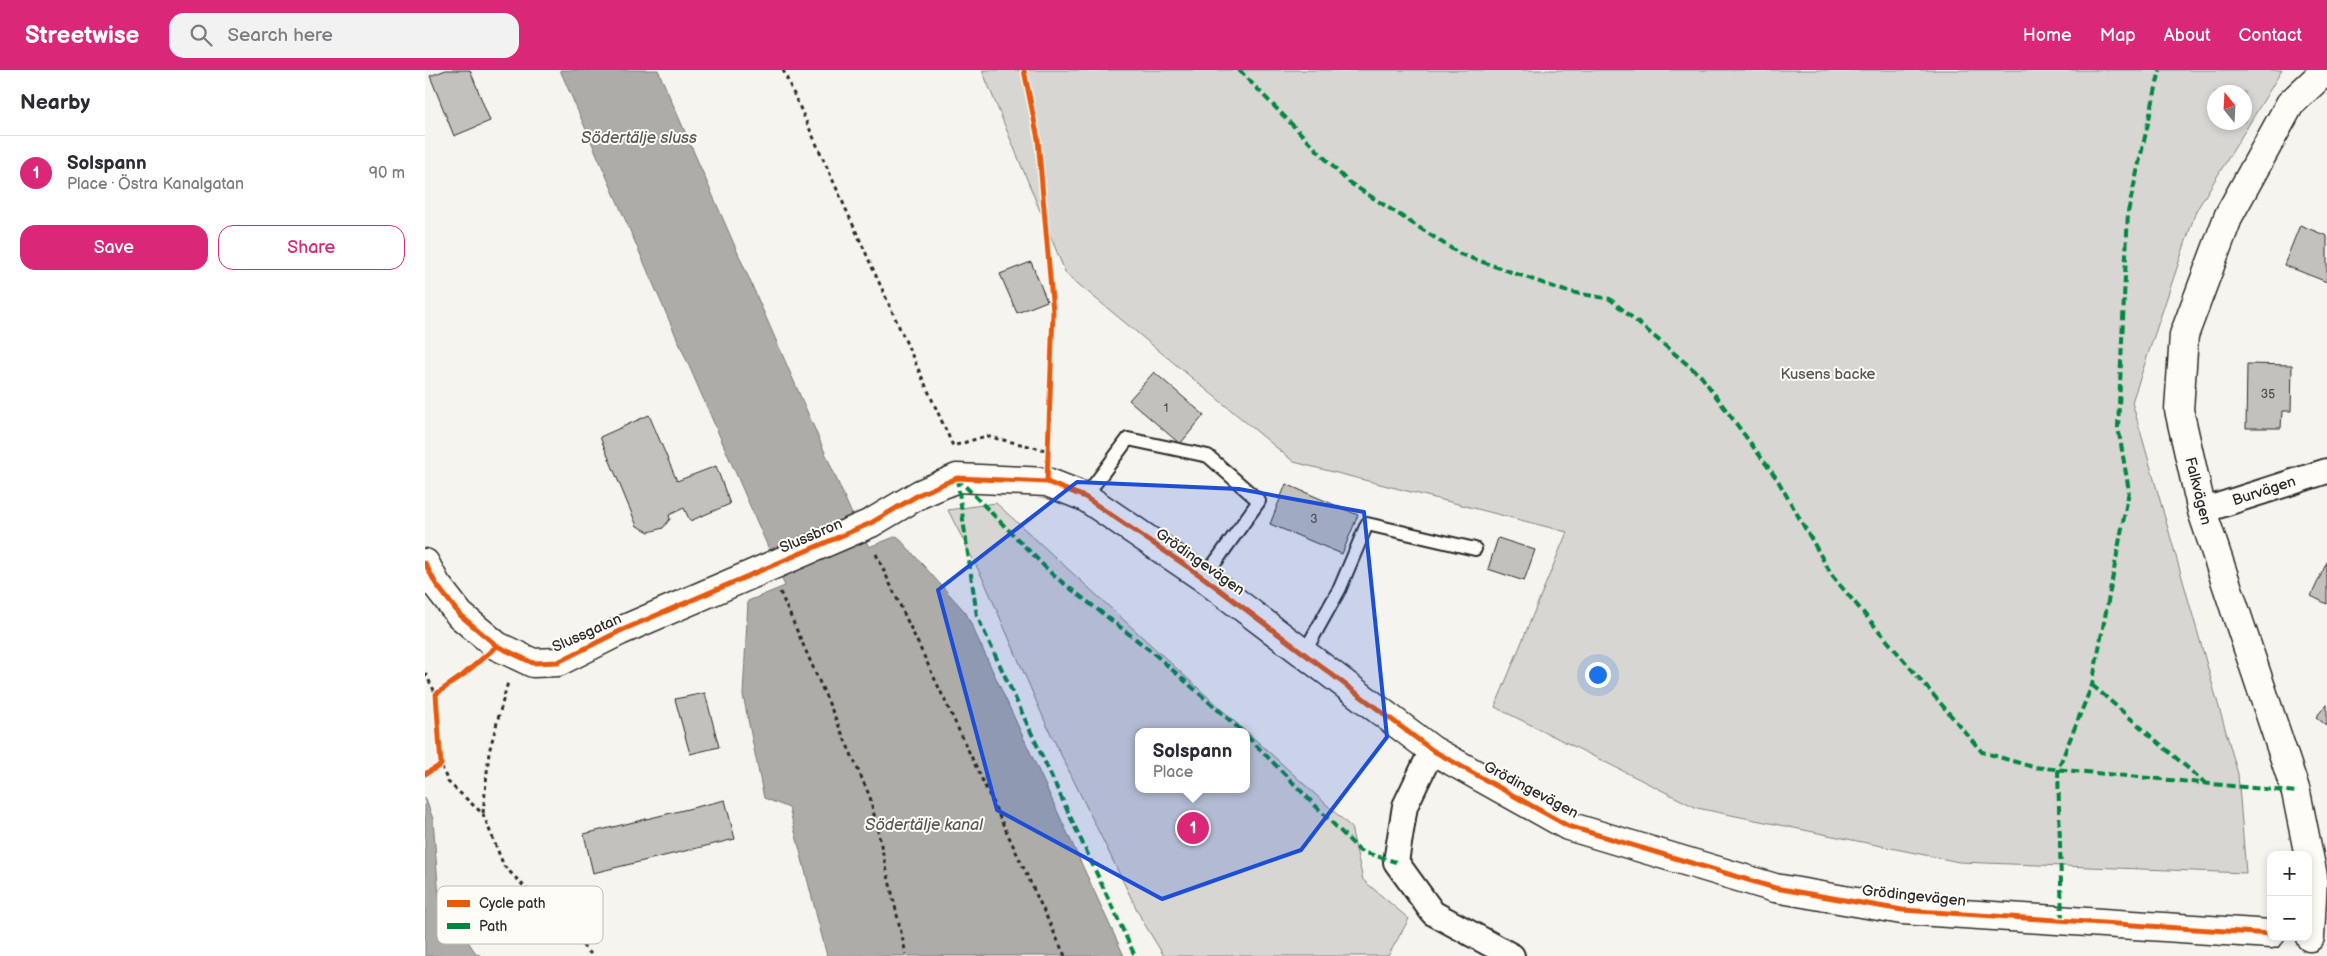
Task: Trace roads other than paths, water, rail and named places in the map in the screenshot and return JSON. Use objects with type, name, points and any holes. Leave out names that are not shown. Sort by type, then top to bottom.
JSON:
[{"type":"street","name":"Falkvägen","points":[[2315,937],[2313,876],[2296,792],[2201,511],[2179,410],[2184,335],[2229,215],[2290,104],[2326,70]]},
{"type":"street","name":"Burvägen","points":[[2201,511],[2327,471]]},
{"type":"street","name":"Grödingevägen","points":[[872,535],[920,494],[957,478],[1047,482],[1085,497],[1204,578],[1432,750],[1568,826],[1775,888],[1902,910],[2267,934]]},
{"type":"street","name":"Slussbron","points":[[770,580],[872,535]]},
{"type":"street","name":"Slussgatan","points":[[425,563],[436,584],[459,615],[507,650],[533,663],[558,662],[621,632],[770,580]]},
{"type":"street","points":[[1432,750],[1405,806],[1396,862],[1433,913],[1512,956]]},
{"type":"lane","points":[[1085,497],[1127,439],[1208,456],[1259,501],[1204,578]]},
{"type":"lane","points":[[1304,654],[1340,588],[1367,524],[1475,549]]},
{"type":"water","name":"Södertälje kanal","points":[[560,70],[658,70],[854,519],[869,547],[897,536],[966,613],[1124,956],[827,956],[789,808],[764,798],[743,695],[748,601],[785,586]]},
{"type":"water","points":[[425,797],[433,819],[438,886],[437,944],[470,944],[475,952],[481,956],[425,956]]},
{"type":"place","name":"Solspann","points":[[1193,828]]},
{"type":"water label","name":"Södertälje sluss","points":[[639,138]]},
{"type":"park label","name":"Kusens backe","points":[[1828,374]]}]
